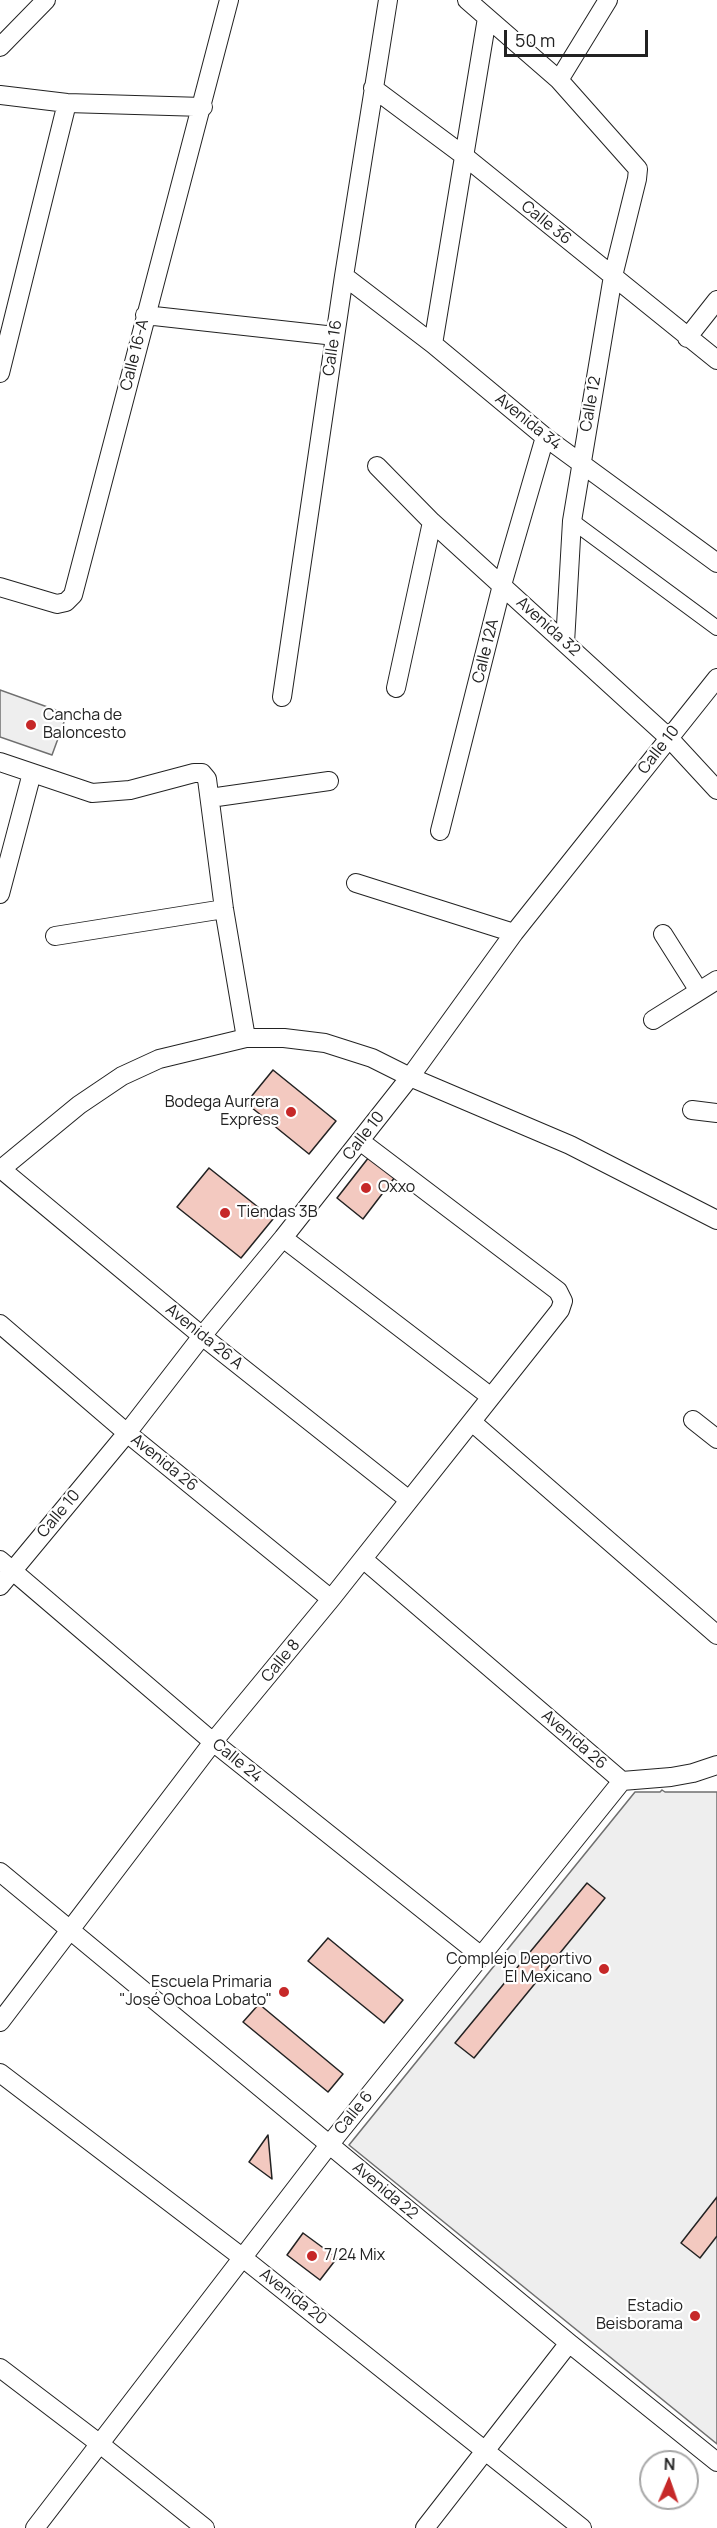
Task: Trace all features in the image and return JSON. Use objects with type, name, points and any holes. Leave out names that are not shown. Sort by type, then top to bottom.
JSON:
[{"type":"street","points":[[0,47],[46,0]]},
{"type":"street","name":"Calle 16-A","points":[[0,587],[57,604],[66,602],[73,595],[145,315],[203,107],[229,0]]},
{"type":"street","name":"Calle 16","points":[[282,697],[344,276],[388,0]]},
{"type":"street","points":[[467,0],[559,80],[608,0]]},
{"type":"street","points":[[433,344],[486,18]]},
{"type":"street","name":"Calle 12","points":[[559,80],[638,169],[613,276],[572,521],[565,643]]},
{"type":"street","name":"Calle 36","points":[[373,88],[463,155],[717,360]]},
{"type":"street","points":[[0,96],[67,103],[203,107]]},
{"type":"street","points":[[0,373],[67,103]]},
{"type":"street","name":"Avenida 34","points":[[344,276],[433,344],[545,437],[717,563]]},
{"type":"street","points":[[687,338],[717,300]]},
{"type":"street","points":[[145,315],[335,336]]},
{"type":"street","name":"Calle 12A","points":[[440,831],[502,585],[545,437]]},
{"type":"street","name":"Avenida 32","points":[[377,466],[432,522],[669,738],[717,790]]},
{"type":"street","points":[[572,521],[717,628]]},
{"type":"street","points":[[396,688],[432,522]]},
{"type":"street","name":"Calle 10","points":[[0,1586],[6,1565],[127,1433],[202,1336],[411,1077],[514,933],[717,678]]},
{"type":"street","points":[[0,762],[92,793],[130,790],[194,773],[202,774],[207,779],[224,909],[246,1038]]},
{"type":"street","points":[[0,894],[7,849],[32,773]]},
{"type":"street","points":[[210,798],[329,781]]},
{"type":"street","points":[[356,883],[514,933]]},
{"type":"street","points":[[55,936],[224,909]]},
{"type":"street","points":[[663,933],[699,991]]},
{"type":"street","points":[[654,1020],[717,980]]},
{"type":"street","points":[[1,1170],[79,1106],[122,1077],[159,1059],[246,1038],[284,1038],[325,1043],[372,1058],[570,1145],[717,1220]]},
{"type":"street","points":[[692,1110],[717,1113]]},
{"type":"street","name":"Calle 8","points":[[0,2022],[213,1742],[331,1599],[560,1310],[563,1301],[558,1291],[360,1141]]},
{"type":"street","name":"Avenida 26 A","points":[[1,1170],[202,1336],[409,1500]]},
{"type":"street","points":[[283,1238],[491,1397]]},
{"type":"street","name":"Avenida 26","points":[[0,1324],[127,1433],[331,1599]]},
{"type":"street","points":[[693,1420],[717,1439]]},
{"type":"street","points":[[472,1422],[717,1635]]},
{"type":"street","name":"Avenida 26","points":[[363,1559],[622,1781]]},
{"type":"street","name":"Calle 24","points":[[6,1565],[213,1742],[480,1956]]},
{"type":"street","points":[[622,1781],[671,1778],[717,1765]]},
{"type":"street","name":"Calle 6","points":[[35,2528],[329,2145],[622,1781]]},
{"type":"street","name":"Avenida 22","points":[[0,1872],[569,2343],[717,2462]]},
{"type":"street","name":"Avenida 20","points":[[0,2073],[243,2258],[487,2450],[582,2528]]},
{"type":"street","points":[[425,2528],[569,2343]]},
{"type":"street","points":[[0,2368],[205,2528]]},
{"type":"shaded area","name":"Cancha de Baloncesto","points":[[0,690],[67,714],[52,755],[0,737]]},
{"type":"shaded area","name":"Complejo Deportivo El Mexicano","points":[[662,1790],[665,1792],[717,1792],[717,2444],[349,2145],[635,1792],[660,1792]]},
{"type":"building","name":"Bodega Aurrera Express","points":[[273,1070],[336,1121],[309,1154],[246,1103]]},
{"type":"building","name":"Oxxo","points":[[369,1157],[395,1177],[363,1219],[337,1198]]},
{"type":"building","name":"Tiendas 3B","points":[[209,1168],[273,1219],[241,1258],[177,1207]]},
{"type":"building","points":[[587,1883],[605,1898],[474,2058],[455,2043]]},
{"type":"building","points":[[328,1938],[403,2000],[384,2023],[308,1961]]},
{"type":"building","points":[[259,2004],[343,2074],[328,2092],[243,2022]]},
{"type":"building","points":[[268,2135],[272,2179],[249,2162]]},
{"type":"building","points":[[717,2197],[717,2236],[700,2258],[681,2243]]},
{"type":"building","name":"7/24 Mix","points":[[303,2233],[337,2258],[320,2280],[287,2255]]},
{"type":"place","name":"Cancha de Baloncesto","points":[[31,725]]},
{"type":"place","name":"Bodega Aurrera Express","points":[[291,1112]]},
{"type":"place","name":"Oxxo","points":[[366,1188]]},
{"type":"place","name":"Tiendas 3B","points":[[225,1213]]},
{"type":"place","name":"Complejo Deportivo El Mexicano","points":[[604,1969]]},
{"type":"place","name":"Escuela Primaria \"José Ochoa Lobato\"","points":[[284,1992]]},
{"type":"place","name":"7/24 Mix","points":[[312,2256]]},
{"type":"place","name":"Estadio Beisborama","points":[[695,2316]]}]
